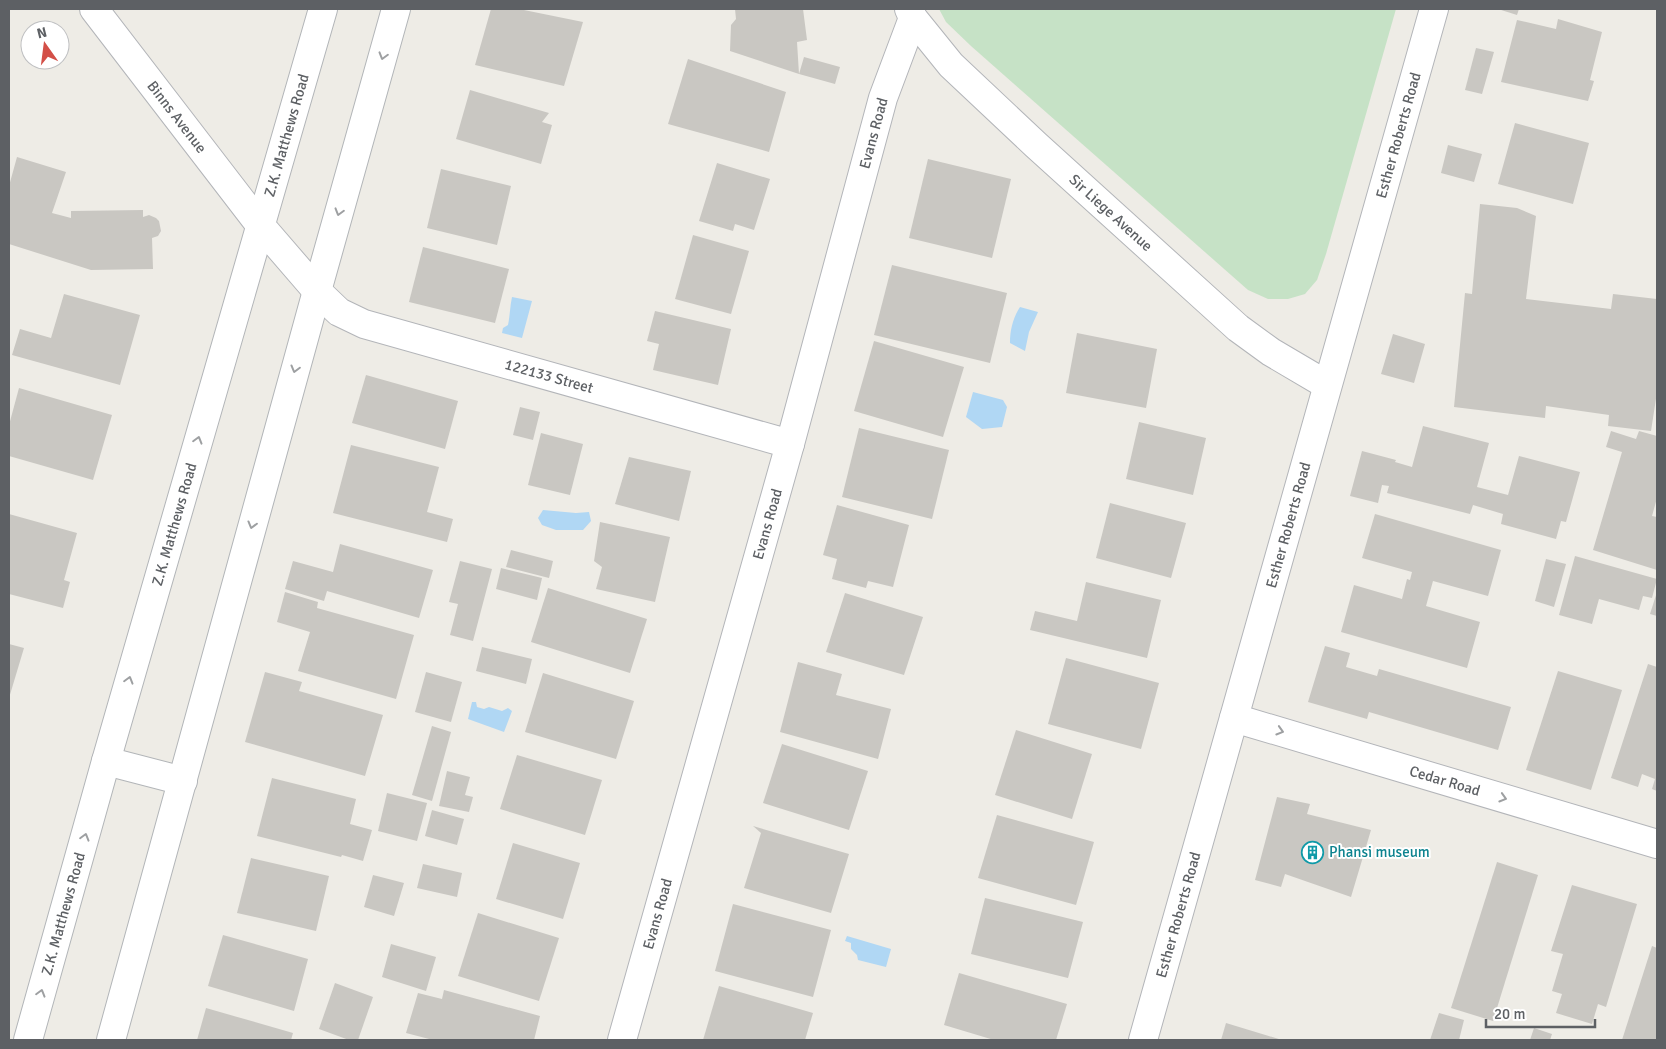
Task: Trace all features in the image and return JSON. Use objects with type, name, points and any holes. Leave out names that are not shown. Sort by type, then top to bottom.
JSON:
[{"type":"street","name":"Binns Avenue","points":[[94,9],[260,225],[317,290]]},
{"type":"street","name":"Z.K. Matthews Road","points":[[28,1040],[106,761],[323,9]]},
{"type":"street","points":[[111,1040],[396,9]]},
{"type":"street","name":"Esther Roberts Road","points":[[1143,1040],[1434,9]]},
{"type":"street","name":"Sir Liege Avenue","points":[[911,14],[951,65],[1036,145],[1238,328],[1271,352],[1327,385]]},
{"type":"street","name":"Evans Road","points":[[622,1040],[790,444],[883,98],[911,14]]},
{"type":"street","name":"122133 Street","points":[[317,290],[339,312],[364,324],[790,444]]},
{"type":"street","name":"Cedar Road","points":[[1234,718],[1657,844]]},
{"type":"street","points":[[106,761],[182,781]]},
{"type":"green space","points":[[939,9],[1396,9],[1317,280],[1305,294],[1288,299],[1268,299],[1248,290],[971,46],[946,22]]},
{"type":"water","points":[[512,297],[532,301],[522,338],[502,333],[503,328],[508,325]]},
{"type":"water","points":[[1020,307],[1038,312],[1029,332],[1025,351],[1010,343],[1012,324]]},
{"type":"water","points":[[973,392],[1003,400],[1007,407],[1002,427],[982,429],[966,417]]},
{"type":"water","points":[[543,510],[576,513],[589,512],[591,521],[583,530],[556,530],[542,525],[538,518]]},
{"type":"water","points":[[472,702],[476,702],[477,707],[484,709],[489,707],[502,711],[508,708],[512,711],[504,732],[468,719]]},
{"type":"water","points":[[847,936],[891,949],[886,967],[858,960],[857,955],[851,949],[851,943],[845,941]]},
{"type":"building","points":[[491,9],[519,9],[583,22],[564,86],[475,65]]},
{"type":"building","points":[[735,9],[803,9],[807,40],[797,42],[799,74],[730,51],[731,25],[736,19]]},
{"type":"building","points":[[1498,9],[1519,9],[1517,15]]},
{"type":"building","points":[[1558,19],[1602,32],[1590,80],[1594,81],[1588,101],[1501,82],[1517,20],[1556,29]]},
{"type":"building","points":[[1476,48],[1494,52],[1482,94],[1465,90]]},
{"type":"building","points":[[804,57],[840,67],[835,84],[799,74]]},
{"type":"building","points":[[688,59],[786,92],[769,152],[668,124]]},
{"type":"building","points":[[470,90],[549,113],[542,122],[552,125],[541,164],[456,139]]},
{"type":"building","points":[[1515,123],[1589,143],[1573,204],[1498,184]]},
{"type":"building","points":[[1448,145],[1482,154],[1474,182],[1441,173]]},
{"type":"building","points":[[17,157],[66,172],[52,213],[71,218],[71,211],[143,210],[143,217],[149,215],[156,218],[159,221],[161,231],[158,236],[152,238],[153,269],[91,270],[9,244],[9,186]]},
{"type":"building","points":[[928,159],[1011,179],[992,258],[909,238]]},
{"type":"building","points":[[717,163],[770,179],[754,230],[735,224],[733,231],[699,221]]},
{"type":"building","points":[[441,169],[511,186],[497,245],[427,228]]},
{"type":"building","points":[[1480,204],[1517,208],[1536,216],[1526,299],[1611,309],[1613,294],[1657,299],[1657,392],[1651,431],[1608,426],[1609,415],[1546,406],[1545,418],[1454,407],[1465,293],[1472,294]]},
{"type":"building","points":[[693,235],[749,251],[731,314],[675,299]]},
{"type":"building","points":[[423,247],[509,269],[495,323],[409,302]]},
{"type":"building","points":[[892,265],[1007,293],[990,363],[874,335]]},
{"type":"building","points":[[64,294],[140,315],[120,385],[12,355],[20,329],[51,338]]},
{"type":"building","points":[[655,311],[731,329],[718,385],[653,370],[659,344],[647,341]]},
{"type":"building","points":[[1077,333],[1157,349],[1146,408],[1066,393]]},
{"type":"building","points":[[1393,334],[1425,344],[1414,383],[1381,374]]},
{"type":"building","points":[[874,341],[964,367],[943,437],[854,411]]},
{"type":"building","points":[[366,375],[458,401],[445,449],[352,423]]},
{"type":"building","points":[[19,388],[112,415],[93,480],[9,456],[9,425]]},
{"type":"building","points":[[520,407],[540,412],[533,440],[513,435]]},
{"type":"building","points":[[1139,422],[1206,438],[1193,495],[1126,479]]},
{"type":"building","points":[[1423,426],[1489,443],[1477,487],[1508,495],[1519,456],[1580,472],[1566,522],[1561,521],[1556,539],[1501,524],[1503,514],[1473,505],[1470,514],[1387,493],[1389,486],[1382,485],[1378,503],[1350,496],[1362,451],[1396,460],[1395,462],[1412,467]]},
{"type":"building","points":[[859,428],[949,450],[932,519],[842,497]]},
{"type":"building","points":[[1611,431],[1636,439],[1639,431],[1657,436],[1657,498],[1652,516],[1657,517],[1657,570],[1593,550],[1622,452],[1606,447]]},
{"type":"building","points":[[541,433],[583,444],[570,495],[528,485]]},
{"type":"building","points":[[351,445],[439,467],[427,512],[453,519],[447,542],[333,513]]},
{"type":"building","points":[[629,457],[691,471],[679,521],[615,504]]},
{"type":"building","points":[[1110,503],[1186,523],[1171,578],[1096,558]]},
{"type":"building","points":[[837,505],[909,525],[893,587],[868,581],[866,588],[832,579],[837,559],[823,555]]},
{"type":"building","points":[[9,514],[77,533],[64,580],[70,582],[63,608],[9,594]]},
{"type":"building","points":[[1375,514],[1501,550],[1488,596],[1433,581],[1426,606],[1480,622],[1467,668],[1341,632],[1354,585],[1402,599],[1407,579],[1410,580],[1412,572],[1362,558]]},
{"type":"building","points":[[600,522],[670,537],[655,602],[596,589],[602,567],[594,561]]},
{"type":"building","points":[[340,544],[433,570],[419,618],[327,591],[324,601],[285,589],[293,561],[333,572]]},
{"type":"building","points":[[511,550],[553,561],[549,578],[506,567]]},
{"type":"building","points":[[1575,556],[1657,579],[1652,598],[1643,596],[1639,610],[1599,599],[1592,624],[1559,615]]},
{"type":"building","points":[[1546,559],[1566,564],[1554,607],[1535,601]]},
{"type":"building","points":[[460,561],[492,569],[473,641],[450,635],[458,604],[449,602]]},
{"type":"building","points":[[501,568],[542,578],[537,600],[496,589]]},
{"type":"building","points":[[1086,582],[1161,600],[1147,658],[1030,630],[1035,611],[1077,621]]},
{"type":"building","points":[[548,588],[647,619],[630,673],[531,642]]},
{"type":"building","points":[[285,592],[318,602],[317,608],[414,635],[396,699],[298,671],[310,632],[277,622]]},
{"type":"building","points":[[1657,592],[1657,616],[1650,614]]},
{"type":"building","points":[[845,593],[923,617],[904,675],[826,652]]},
{"type":"building","points":[[9,644],[24,648],[9,698]]},
{"type":"building","points":[[1325,646],[1350,653],[1346,667],[1377,676],[1379,669],[1511,707],[1498,750],[1369,712],[1367,719],[1308,702]]},
{"type":"building","points":[[482,647],[532,659],[526,684],[476,671]]},
{"type":"building","points":[[1066,658],[1159,683],[1141,749],[1048,724]]},
{"type":"building","points":[[798,662],[842,674],[836,695],[891,709],[878,759],[780,732]]},
{"type":"building","points":[[1648,664],[1657,667],[1657,791],[1652,789],[1655,779],[1642,774],[1638,787],[1611,778]]},
{"type":"building","points":[[1558,671],[1622,690],[1591,790],[1526,770]]},
{"type":"building","points":[[265,672],[302,682],[299,691],[383,715],[365,776],[245,742]]},
{"type":"building","points":[[426,672],[462,682],[451,722],[415,712]]},
{"type":"building","points":[[543,673],[634,701],[616,759],[525,732]]},
{"type":"building","points":[[432,726],[451,732],[432,801],[412,795]]},
{"type":"building","points":[[1016,730],[1092,754],[1072,819],[995,795]]},
{"type":"building","points":[[782,744],[868,771],[849,830],[763,803]]},
{"type":"building","points":[[517,755],[602,780],[585,835],[500,809]]},
{"type":"building","points":[[447,771],[470,777],[465,795],[473,797],[469,812],[439,806]]},
{"type":"building","points":[[272,778],[356,799],[350,824],[372,830],[363,861],[257,836]]},
{"type":"building","points":[[387,793],[427,803],[417,841],[378,831]]},
{"type":"building","name":"Phansi museum","points":[[1277,797],[1310,804],[1307,814],[1371,830],[1351,897],[1285,874],[1281,887],[1255,880]]},
{"type":"building","points":[[432,810],[464,819],[457,845],[425,836]]},
{"type":"building","points":[[997,815],[1094,842],[1076,905],[978,878]]},
{"type":"building","points":[[753,826],[849,854],[831,913],[744,888],[761,833]]},
{"type":"building","points":[[513,843],[580,863],[563,919],[496,899]]},
{"type":"building","points":[[251,858],[329,876],[316,931],[237,913]]},
{"type":"building","points":[[1497,862],[1538,875],[1493,1021],[1451,1008]]},
{"type":"building","points":[[423,864],[462,873],[457,897],[417,888]]},
{"type":"building","points":[[373,875],[404,883],[394,916],[364,907]]},
{"type":"building","points":[[1572,885],[1637,904],[1606,1007],[1598,1004],[1592,1024],[1556,1013],[1562,994],[1552,991],[1563,954],[1551,951]]},
{"type":"building","points":[[985,898],[1083,922],[1068,978],[971,954]]},
{"type":"building","points":[[733,904],[831,930],[813,997],[715,971]]},
{"type":"building","points":[[478,913],[559,938],[539,1001],[458,976]]},
{"type":"building","points":[[223,935],[308,959],[294,1011],[208,986]]},
{"type":"building","points":[[391,944],[436,957],[426,991],[382,977]]},
{"type":"building","points":[[1652,946],[1657,948],[1657,1040],[1622,1040]]},
{"type":"building","points":[[959,973],[1067,1004],[1056,1040],[994,1040],[944,1025]]},
{"type":"building","points":[[335,983],[373,997],[358,1040],[349,1040],[319,1029]]},
{"type":"building","points":[[719,986],[813,1013],[805,1040],[703,1040]]},
{"type":"building","points":[[444,990],[540,1016],[534,1040],[433,1040],[406,1033],[418,993],[442,999]]},
{"type":"building","points":[[206,1008],[293,1033],[291,1040],[197,1040]]},
{"type":"building","points":[[1439,1013],[1464,1020],[1459,1040],[1430,1040]]},
{"type":"building","points":[[1226,1023],[1282,1040],[1221,1040]]},
{"type":"building","points":[[1534,1028],[1552,1034],[1550,1040],[1530,1040]]},
{"type":"place","name":"Phansi museum","points":[[1313,852]]}]
